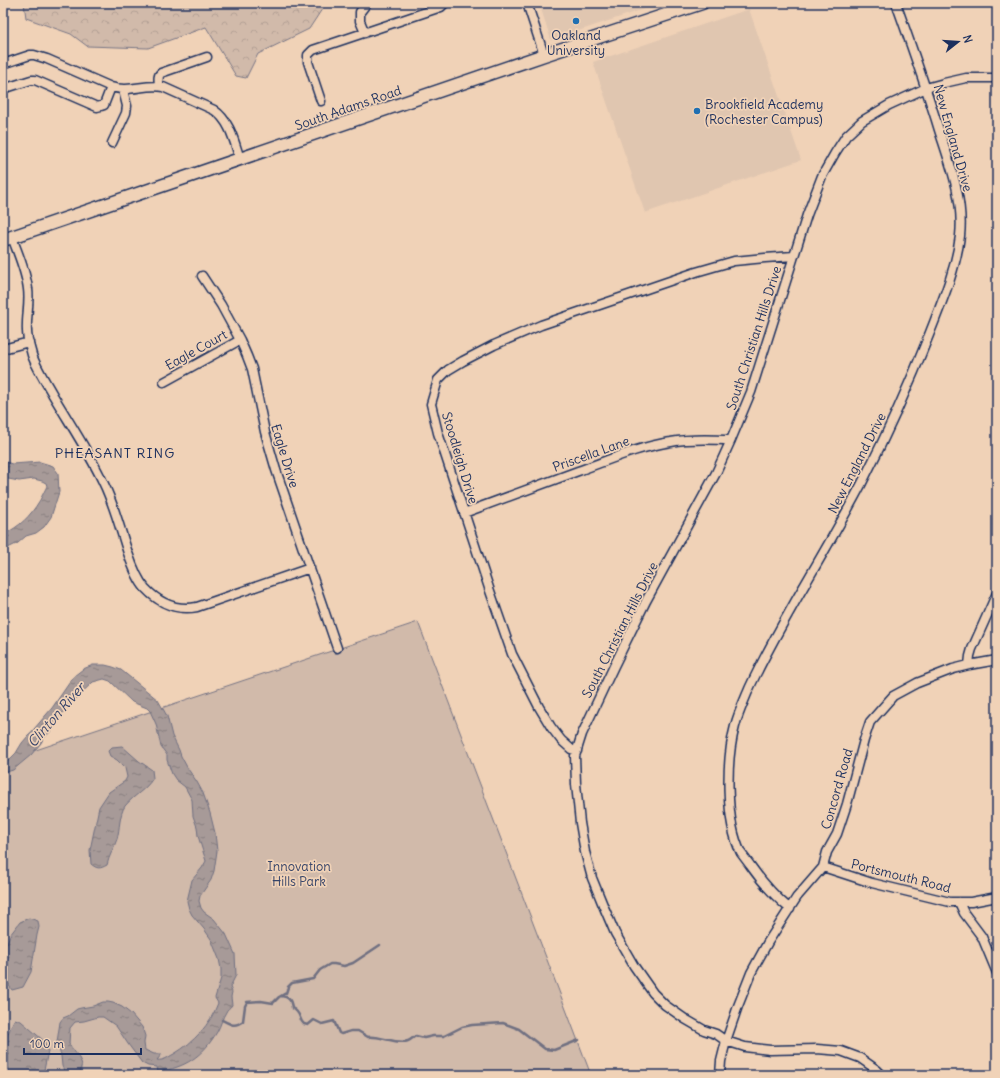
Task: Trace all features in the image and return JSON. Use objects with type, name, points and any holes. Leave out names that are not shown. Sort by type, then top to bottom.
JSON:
[{"type":"main road","name":"South Adams Road","points":[[6,238],[544,54],[702,3]]},
{"type":"street","points":[[365,33],[360,21],[360,12],[368,3]]},
{"type":"street","points":[[321,101],[308,62],[308,55],[313,50],[441,8],[445,3]]},
{"type":"street","points":[[527,3],[544,54]]},
{"type":"street","name":"New England Drive","points":[[790,909],[765,886],[741,853],[733,831],[729,803],[729,773],[731,746],[735,725],[761,664],[860,486],[893,420],[936,317],[957,254],[960,234],[960,210],[956,182],[926,88],[896,3]]},
{"type":"street","points":[[3,64],[34,55],[48,59],[111,87],[123,90],[159,86],[163,87],[205,105],[219,113],[228,127],[240,159]]},
{"type":"street","points":[[159,86],[159,74],[207,57]]},
{"type":"street","name":"South Christian Hills Drive","points":[[882,1075],[860,1058],[841,1051],[817,1049],[770,1050],[745,1047],[726,1041],[716,1034],[704,1030],[685,1019],[665,1005],[653,993],[634,966],[615,933],[592,878],[585,852],[580,823],[576,784],[576,756],[582,734],[646,601],[716,473],[732,440],[751,392],[807,215],[822,176],[835,153],[846,136],[862,121],[889,105],[926,88],[944,83],[966,78],[997,78]]},
{"type":"street","points":[[3,89],[35,80],[97,106],[101,106],[104,104],[111,87]]},
{"type":"street","points":[[112,143],[126,113],[127,106],[123,90]]},
{"type":"street","points":[[6,238],[23,269],[28,290],[27,332],[33,357],[103,482],[132,563],[145,588],[162,602],[182,609],[190,609],[310,568]]},
{"type":"street","name":"Stoodleigh Drive","points":[[577,751],[571,749],[560,740],[551,727],[512,654],[438,433],[431,404],[438,380],[448,370],[463,361],[494,345],[541,325],[696,272],[734,261],[794,256]]},
{"type":"street","name":"Eagle Drive","points":[[202,276],[240,340],[252,369],[265,432],[276,470],[337,648]]},
{"type":"street","name":"Eagle Court","points":[[164,382],[240,340]]},
{"type":"street","points":[[3,349],[29,342]]},
{"type":"street","name":"Priscella Lane","points":[[464,512],[649,446],[697,440],[732,440]]},
{"type":"street","points":[[969,665],[972,649],[997,593]]},
{"type":"street","name":"Concord Road","points":[[720,1075],[721,1061],[726,1041],[751,973],[768,942],[798,897],[823,868],[847,804],[870,722],[893,696],[917,683],[938,674],[969,665],[997,660]]},
{"type":"street","name":"Portsmouth Road","points":[[823,868],[872,883],[950,902],[971,902],[997,897]]},
{"type":"street","points":[[959,902],[964,913],[982,937],[997,973]]},
{"type":"shaded area","name":"Oakland University","points":[[539,3],[662,3],[551,40]]},
{"type":"shaded area","name":"Brookfield Academy (Rochester Campus)","points":[[749,9],[801,160],[645,213],[593,62]]},
{"type":"green space","points":[[24,3],[326,3],[309,29],[258,54],[246,78],[236,76],[206,27],[148,48],[87,46],[71,34],[26,18]]},
{"type":"green space","name":"Innovation Hills Park","points":[[418,622],[591,1075],[3,1075],[3,761]]},
{"type":"water","points":[[3,461],[12,464],[40,462],[53,466],[58,473],[59,492],[51,517],[44,527],[36,533],[26,536],[18,543],[8,548],[3,554],[3,535],[15,528],[32,512],[47,486],[46,483],[34,479],[19,481],[3,478]]},
{"type":"water","name":"Clinton River","points":[[93,665],[105,665],[121,670],[158,700],[167,716],[172,736],[181,756],[203,793],[215,833],[217,851],[214,871],[211,880],[200,896],[199,901],[201,908],[214,919],[226,934],[235,954],[236,975],[230,987],[232,992],[232,1005],[226,1011],[217,1032],[205,1048],[192,1060],[177,1067],[158,1072],[157,1067],[148,1066],[142,1063],[116,1026],[103,1017],[75,1022],[70,1028],[69,1044],[81,1063],[82,1075],[66,1075],[62,1066],[57,1042],[60,1022],[63,1018],[77,1009],[108,1002],[122,1007],[131,1014],[142,1027],[145,1036],[145,1050],[154,1054],[162,1054],[157,1060],[162,1060],[181,1049],[195,1038],[211,1019],[218,1003],[215,998],[221,978],[219,959],[211,939],[192,915],[187,901],[192,880],[206,861],[193,816],[192,800],[185,787],[176,780],[172,774],[167,760],[167,755],[161,747],[156,724],[150,711],[147,708],[132,702],[110,681],[104,679],[93,682],[60,716],[50,732],[31,755],[13,770],[3,773],[3,763],[9,760],[16,753],[22,743],[52,708],[74,676],[83,669]]},
{"type":"water","points":[[122,746],[152,770],[153,778],[147,786],[125,806],[117,839],[107,865],[97,868],[91,864],[90,850],[99,807],[109,792],[125,781],[127,777],[125,768],[117,760],[110,756],[108,751],[112,747]]},
{"type":"water","points":[[29,918],[38,921],[39,927],[31,972],[23,987],[12,990],[6,981],[3,952],[10,935],[20,922]]},
{"type":"water","points":[[15,1019],[21,1021],[44,1041],[48,1051],[43,1075],[3,1075],[3,1045]]},
{"type":"waterway","points":[[222,1020],[232,1025],[240,1023],[243,1021],[247,1002],[261,1001],[273,1003],[286,993],[288,987],[292,983],[313,979],[320,970],[330,964],[344,966],[353,963],[380,945]]},
{"type":"waterway","points":[[281,996],[289,999],[292,1008],[299,1014],[304,1024],[308,1025],[314,1020],[322,1024],[334,1021],[339,1033],[341,1034],[351,1031],[358,1031],[368,1037],[377,1037],[404,1042],[409,1041],[416,1036],[424,1038],[444,1036],[462,1027],[472,1025],[503,1023],[519,1029],[545,1049],[554,1050],[579,1040]]},
{"type":"place","name":"Oakland University","points":[[576,21]]},
{"type":"place","name":"Brookfield Academy (Rochester Campus)","points":[[697,111]]},
{"type":"district","name":"PHEASANT RING","points":[[115,453]]}]
